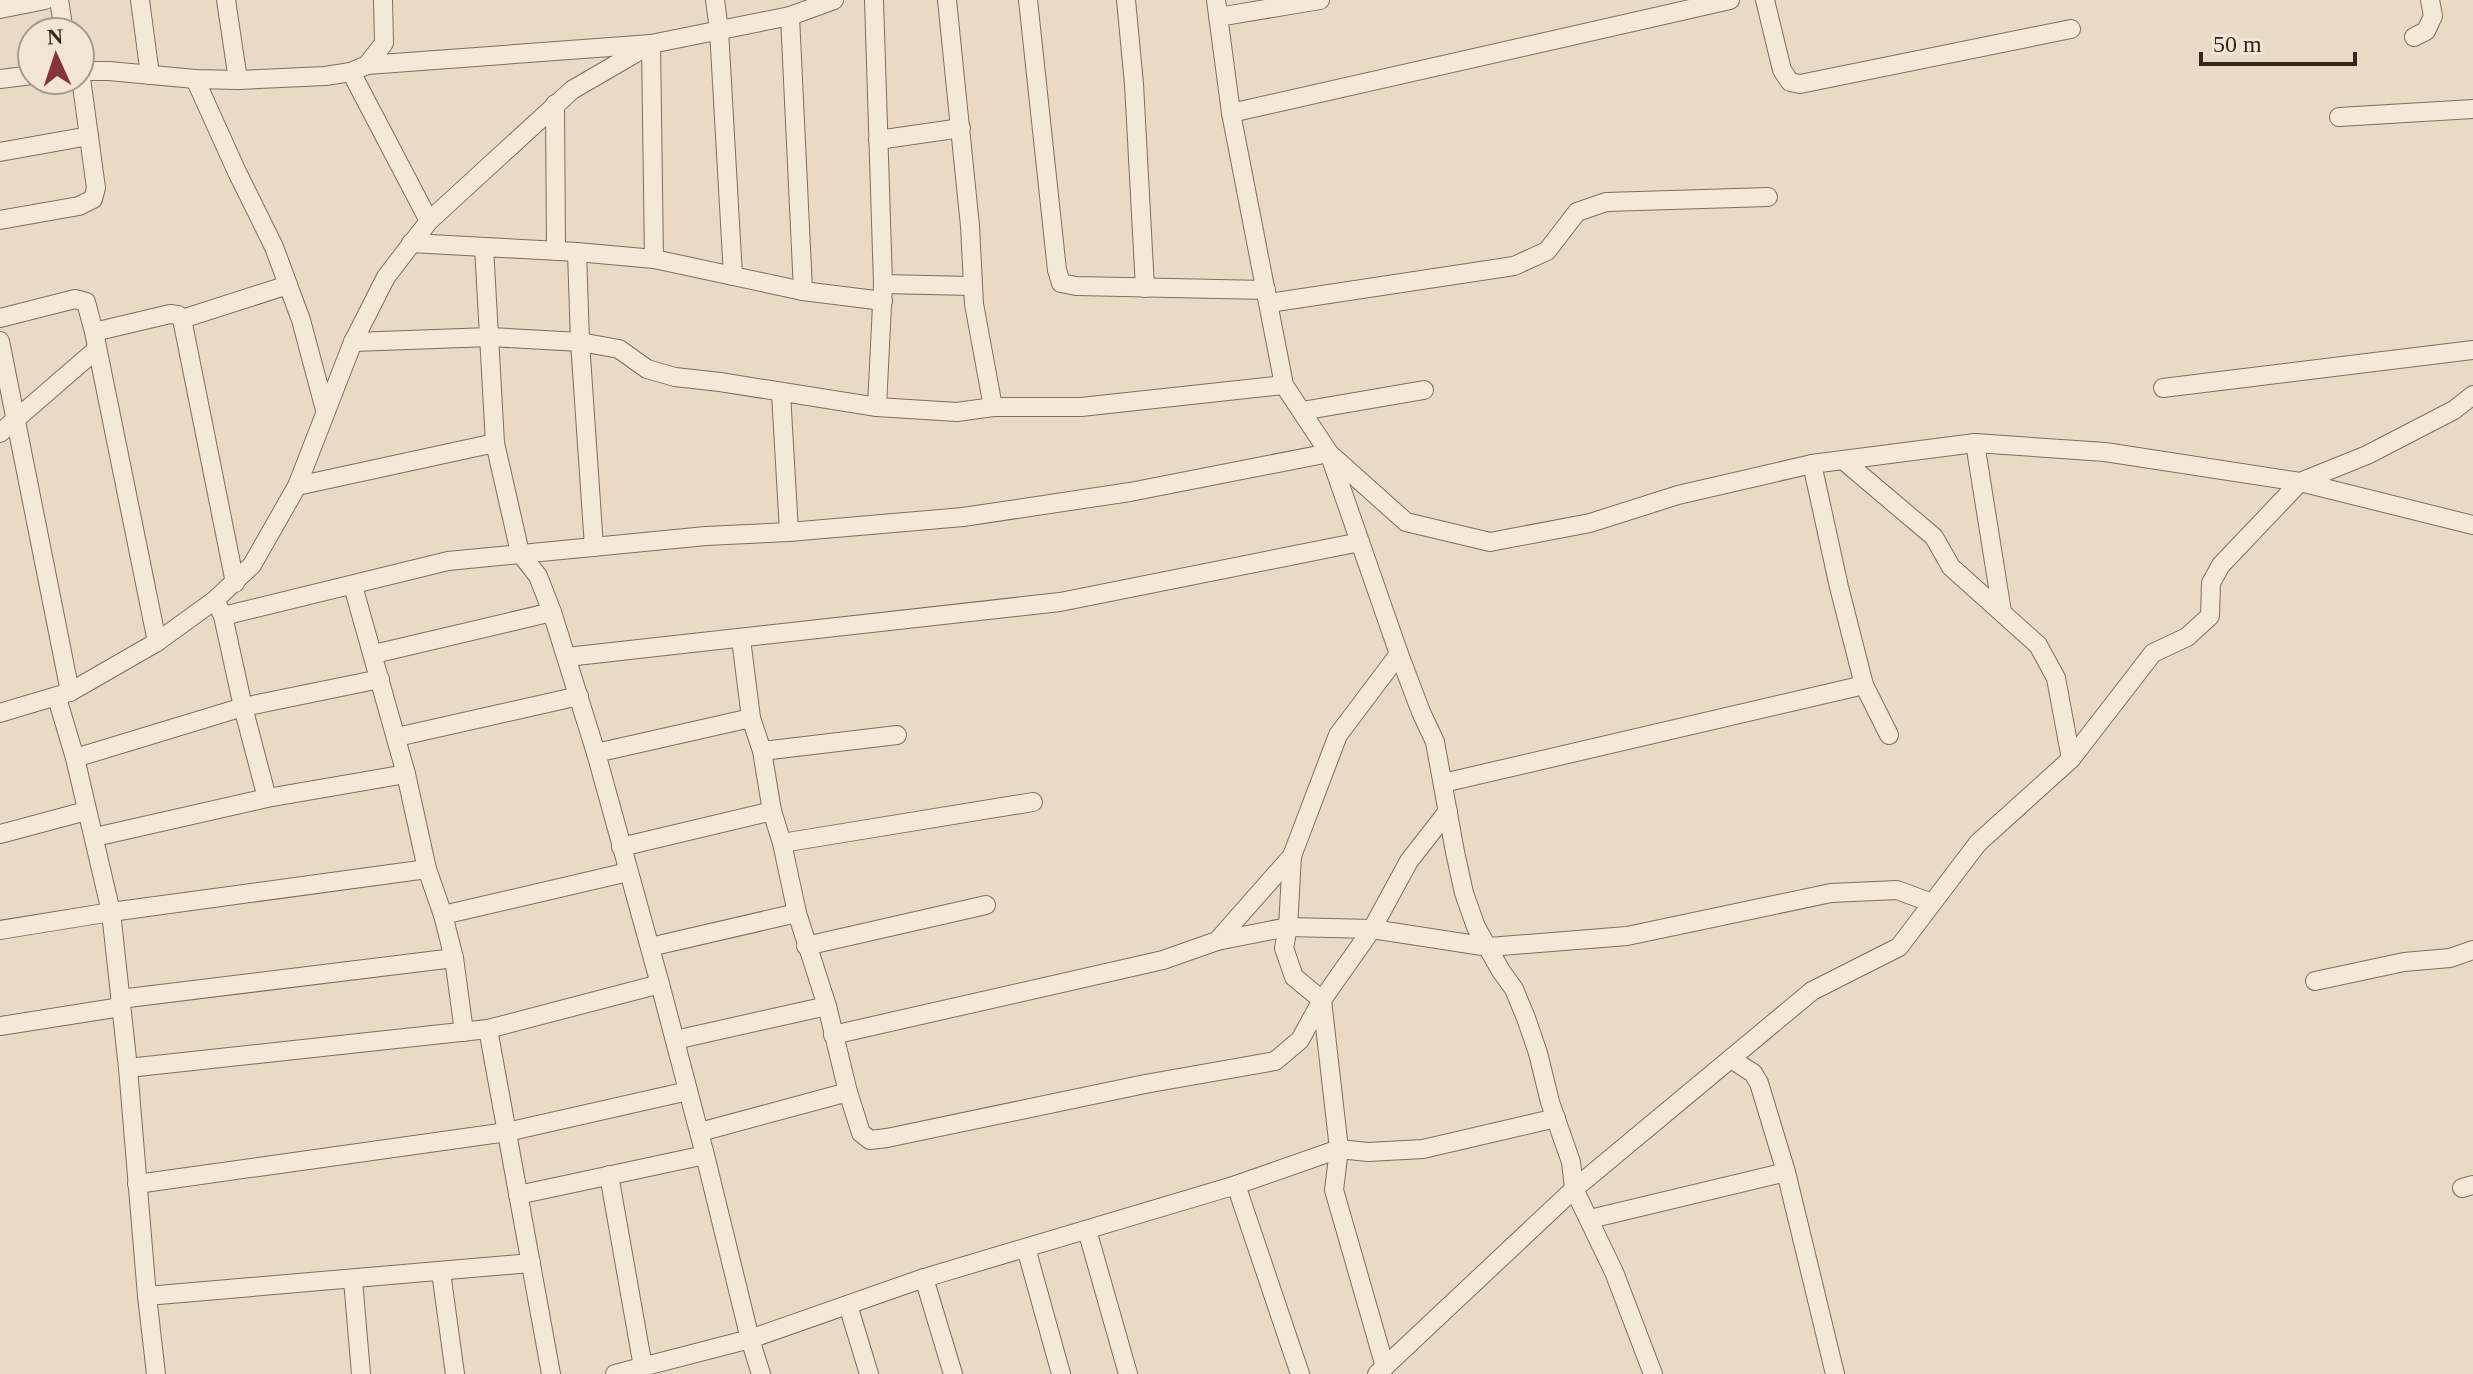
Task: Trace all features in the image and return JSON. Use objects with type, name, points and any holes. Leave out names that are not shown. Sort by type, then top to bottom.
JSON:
[{"type":"street","points":[[0,9],[45,0]]},
{"type":"street","points":[[140,0],[150,75]]},
{"type":"street","points":[[226,0],[238,80]]},
{"type":"street","points":[[359,68],[384,43],[383,0]]},
{"type":"street","points":[[715,0],[733,276]]},
{"type":"street","points":[[96,71],[238,80],[325,76],[359,68],[651,44],[790,16],[834,0]]},
{"type":"street","points":[[874,0],[883,292],[877,407]]},
{"type":"street","points":[[947,0],[970,226],[974,304],[993,407]]},
{"type":"street","points":[[1028,0],[1057,270],[1061,283],[1268,297],[1514,266],[1547,251],[1577,212],[1606,202],[1768,197]]},
{"type":"street","points":[[1126,0],[1134,84],[1145,288]]},
{"type":"street","points":[[1320,0],[1217,8],[1231,113],[1284,385],[1329,453],[1399,654],[1435,742],[1464,893],[1476,927],[1514,989],[1526,1018],[1571,1162],[1574,1189],[1614,1272],[1653,1374]]},
{"type":"street","points":[[1231,113],[1730,0]]},
{"type":"street","points":[[1765,0],[1782,70],[1790,82],[1800,84],[2071,29]]},
{"type":"street","points":[[2414,37],[2426,31],[2433,16],[2430,0]]},
{"type":"street","points":[[790,16],[803,291]]},
{"type":"street","points":[[267,798],[219,608],[235,583],[252,565],[297,486],[353,342],[386,277],[429,221],[555,104],[572,90],[651,44]]},
{"type":"street","points":[[651,44],[654,259]]},
{"type":"street","points":[[359,68],[429,221]]},
{"type":"street","points":[[195,79],[274,247],[301,320],[325,410]]},
{"type":"street","points":[[0,220],[79,206],[93,199],[96,188],[83,96]]},
{"type":"street","points":[[555,104],[556,251]]},
{"type":"street","points":[[2339,117],[2473,109]]},
{"type":"street","points":[[878,140],[961,128]]},
{"type":"street","points":[[0,152],[89,136]]},
{"type":"street","points":[[411,243],[654,259],[803,291],[883,292],[972,286]]},
{"type":"street","points":[[484,247],[495,443],[520,553],[538,576],[552,612],[596,753],[700,1132],[761,1374]]},
{"type":"street","points":[[577,252],[594,547]]},
{"type":"street","points":[[182,319],[288,285]]},
{"type":"street","points":[[0,318],[75,299],[86,302],[157,642]]},
{"type":"street","points":[[0,433],[10,408],[96,340],[170,314],[178,315],[182,319],[235,583]]},
{"type":"street","points":[[353,342],[490,337],[580,342],[619,349],[647,369],[675,377],[877,407],[957,412],[993,407],[1081,407],[1284,385]]},
{"type":"street","points":[[0,341],[75,758],[111,912],[156,1374]]},
{"type":"street","points":[[2163,388],[2473,350]]},
{"type":"street","points":[[1302,411],[1424,390]]},
{"type":"street","points":[[781,393],[789,532]]},
{"type":"street","points":[[1399,654],[1338,735],[1292,856],[1284,948],[1294,977],[1322,1000],[1339,1149],[1334,1190],[1381,1370],[1574,1189],[1812,991],[1899,947],[1978,843],[2071,759],[2153,653],[2187,637],[2210,616],[2211,583],[2221,565],[2300,482],[2367,455],[2454,410],[2473,395]]},
{"type":"street","points":[[297,486],[495,443]]},
{"type":"street","points":[[1329,453],[1406,522],[1490,542],[1590,523],[1678,495],[1812,464],[1975,443],[2105,452],[2300,482],[2473,525]]},
{"type":"street","points":[[1975,443],[2002,612]]},
{"type":"street","points":[[0,713],[63,695],[219,608],[353,586],[448,561],[706,536],[963,517],[1130,492],[1329,453]]},
{"type":"street","points":[[1843,460],[1934,537],[1951,567],[2038,645],[2056,678],[2071,759]]},
{"type":"street","points":[[1812,464],[1864,685],[1889,735]]},
{"type":"street","points":[[567,657],[1060,602],[1360,542]]},
{"type":"street","points":[[353,586],[397,737],[427,869],[454,958],[464,1032]]},
{"type":"street","points":[[374,654],[552,612]]},
{"type":"street","points":[[741,639],[751,718],[762,751],[772,811],[797,913],[827,1006],[861,1133],[870,1140],[1275,1061],[1300,1040],[1322,1000],[1372,929],[1409,861],[1448,811]]},
{"type":"street","points":[[75,758],[243,707],[380,679]]},
{"type":"street","points":[[1443,783],[1864,685]]},
{"type":"street","points":[[397,737],[579,696]]},
{"type":"street","points":[[596,753],[751,718]]},
{"type":"street","points":[[762,751],[897,735]]},
{"type":"street","points":[[95,837],[267,798],[406,774]]},
{"type":"street","points":[[782,843],[1033,802]]},
{"type":"street","points":[[0,834],[86,811]]},
{"type":"street","points":[[621,847],[772,811]]},
{"type":"street","points":[[1217,941],[1292,856]]},
{"type":"street","points":[[0,930],[427,869]]},
{"type":"street","points":[[443,915],[628,872]]},
{"type":"street","points":[[833,1035],[1163,960],[1217,941],[1288,927],[1372,929],[1489,947],[1627,936],[1831,893],[1897,890],[1932,903]]},
{"type":"street","points":[[806,946],[986,905]]},
{"type":"street","points":[[650,947],[797,913]]},
{"type":"street","points":[[2315,981],[2404,962],[2450,958],[2473,950]]},
{"type":"street","points":[[0,1026],[121,1003],[454,958]]},
{"type":"street","points":[[128,1068],[488,1029],[660,984]]},
{"type":"street","points":[[675,1040],[827,1006]]},
{"type":"street","points":[[488,1029],[551,1374]]},
{"type":"street","points":[[1731,1059],[1753,1073],[1759,1083],[1786,1172],[1835,1374]]},
{"type":"street","points":[[137,1184],[507,1132],[688,1091]]},
{"type":"street","points":[[700,1132],[848,1092]]},
{"type":"street","points":[[615,1374],[750,1339],[924,1278],[1236,1185],[1339,1149],[1368,1152],[1423,1149],[1556,1118]]},
{"type":"street","points":[[518,1195],[705,1155]]},
{"type":"street","points":[[1590,1219],[1786,1172]]},
{"type":"street","points":[[609,1175],[643,1367]]},
{"type":"street","points":[[1236,1185],[1300,1374]]},
{"type":"street","points":[[1087,1230],[1128,1374]]},
{"type":"street","points":[[1026,1248],[1061,1374]]},
{"type":"street","points":[[147,1296],[531,1263]]},
{"type":"street","points":[[441,1272],[455,1374]]},
{"type":"street","points":[[924,1278],[953,1374]]},
{"type":"street","points":[[353,1280],[361,1374]]},
{"type":"street","points":[[848,1305],[869,1374]]}]
